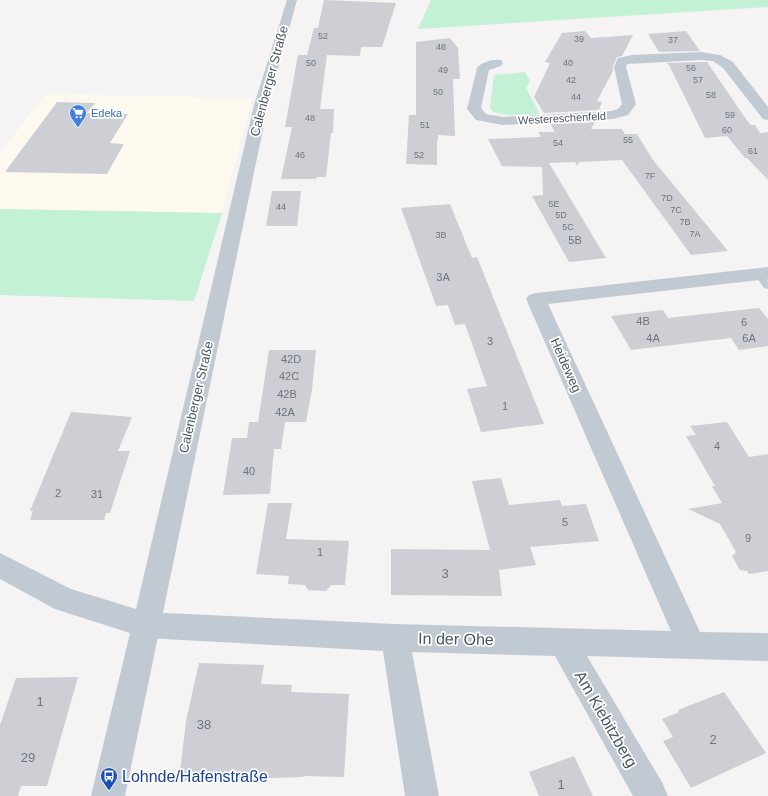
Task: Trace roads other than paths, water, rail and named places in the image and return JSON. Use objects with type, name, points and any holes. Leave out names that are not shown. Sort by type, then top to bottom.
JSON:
[{"type":"street","name":"Calenberger Straße","points":[[108,796],[261,105],[292,0]]},
{"type":"street","name":"Westereschenfeld","points":[[497,63],[483,68],[474,109],[481,118],[503,121],[613,115],[623,112],[629,104],[620,66],[622,61],[632,59],[701,56],[716,58],[728,66],[765,109]]},
{"type":"street","name":"Heideweg","points":[[691,644],[536,299],[765,277]]},
{"type":"street","name":"In der Ohe","points":[[0,565],[65,600],[145,624],[395,638],[768,647]]},
{"type":"street","points":[[395,638],[422,796]]},
{"type":"street","name":"Am Kiebitzberg","points":[[562,641],[651,796]]},
{"type":"place","name":"Edeka","points":[[78,128]]},
{"type":"place","name":"Lohnde/Hafenstraße","points":[[109,791]]}]
